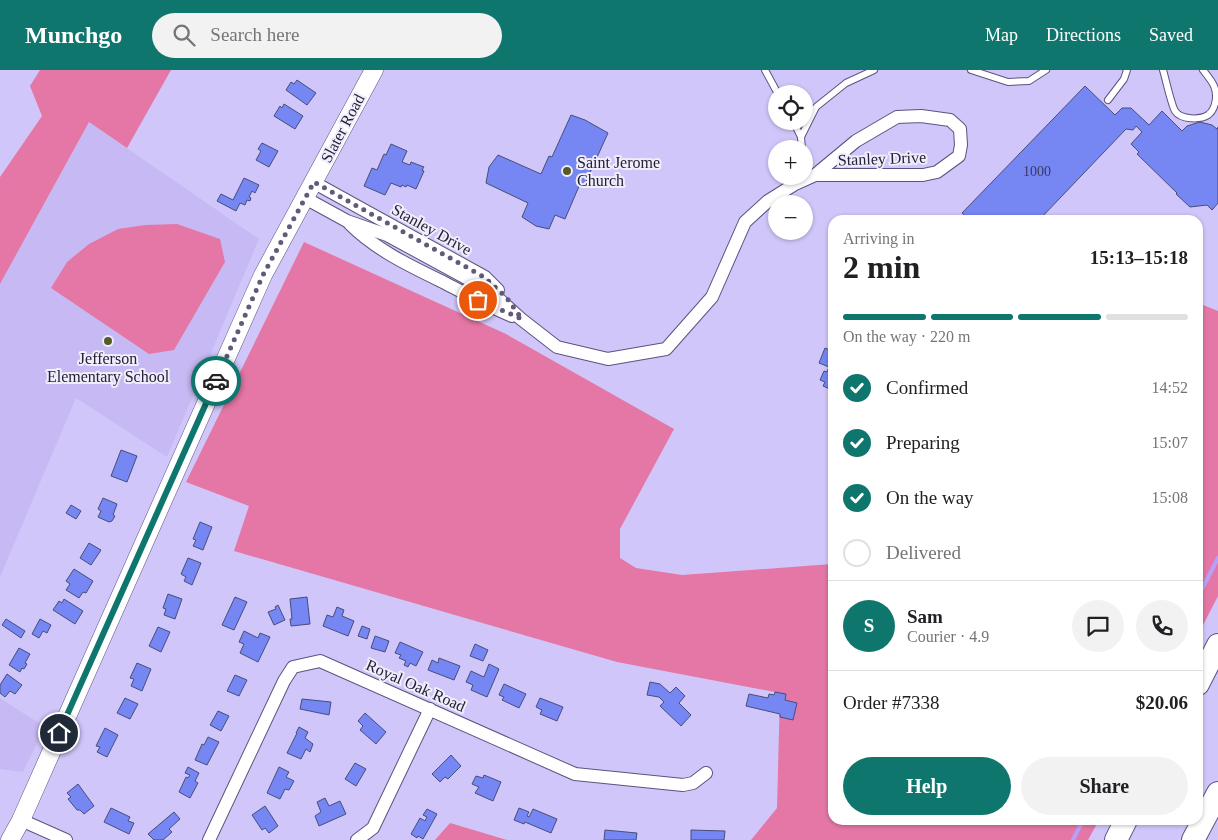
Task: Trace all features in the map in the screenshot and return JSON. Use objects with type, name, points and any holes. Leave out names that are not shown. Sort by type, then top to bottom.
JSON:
[{"type":"highway","points":[[1203,674],[1218,645]]},
{"type":"highway","points":[[1203,821],[1218,793]]},
{"type":"highway","points":[[1116,840],[1124,825]]},
{"type":"highway","points":[[1193,840],[1201,825]]},
{"type":"main road","name":"Slater Road","points":[[10,840],[263,275],[374,70]]},
{"type":"street","name":"Stanley Drive","points":[[921,116],[950,120],[960,129],[961,145],[959,156],[937,172],[923,175],[815,175],[856,141],[897,118],[921,116]]},
{"type":"street","name":"Stanley Drive","points":[[314,182],[484,277],[506,297],[522,319]]},
{"type":"street","name":"Stanley Drive","points":[[305,198],[347,221],[387,235],[490,290],[522,319],[557,346],[608,359],[666,349],[712,296],[745,222],[789,185]]},
{"type":"street","name":"Royal Oak Road","points":[[209,840],[284,681],[293,667],[320,661],[430,708],[575,774],[684,785],[693,783],[706,773]]},
{"type":"street","points":[[357,840],[372,828],[430,708]]},
{"type":"street","points":[[20,820],[66,840]]},
{"type":"lane","points":[[765,70],[773,85]]},
{"type":"lane","points":[[801,137],[816,107],[846,83],[874,70]]},
{"type":"lane","points":[[972,70],[1008,82],[1029,81],[1046,70]]},
{"type":"lane","points":[[1108,100],[1124,79],[1127,70]]},
{"type":"lane","points":[[1163,70],[1176,112],[1184,117],[1195,118],[1208,115],[1215,106],[1215,86],[1204,70]]},
{"type":"lane","points":[[798,130],[801,140]]},
{"type":"shaded area","points":[[40,70],[171,70],[127,148],[89,122],[0,284],[0,177],[42,116],[30,86]]},
{"type":"shaded area","name":"Jefferson Elementary School","points":[[89,122],[259,239],[167,457],[76,398],[0,577],[0,284]]},
{"type":"shaded area","points":[[177,224],[220,239],[225,262],[174,350],[149,354],[51,288],[67,262],[89,244],[118,229],[145,225]]},
{"type":"shaded area","points":[[304,242],[506,334],[674,429],[620,529],[620,558],[636,568],[682,575],[828,564],[828,825],[1096,825],[1088,840],[751,840],[777,808],[780,693],[617,662],[234,551],[249,506],[186,482]]},
{"type":"shaded area","points":[[1203,305],[1218,311],[1218,596],[1203,625]]},
{"type":"shaded area","points":[[0,698],[45,727],[23,772],[0,769]]},
{"type":"shaded area","points":[[450,823],[507,840],[435,840]]},
{"type":"building","points":[[297,80],[316,93],[307,105],[286,90],[291,82],[294,84]]},
{"type":"building","points":[[1085,86],[1115,115],[1122,108],[1131,108],[1149,125],[1162,111],[1182,131],[1187,126],[1200,122],[1212,125],[1217,129],[1218,127],[1218,203],[1212,210],[1207,205],[1190,207],[1137,154],[1139,152],[1131,144],[1142,132],[1136,126],[1133,130],[1126,129],[1044,215],[964,215],[962,213]]},
{"type":"building","points":[[284,104],[303,116],[295,129],[274,116],[280,106],[282,108]]},
{"type":"building","name":"Saint Jerome Church","points":[[571,115],[585,120],[608,133],[584,186],[580,184],[565,219],[555,215],[549,229],[536,226],[522,217],[528,203],[486,183],[489,167],[498,155],[541,174],[549,156],[552,157]]},
{"type":"building","points":[[262,143],[278,151],[269,167],[256,160],[261,151],[258,149]]},
{"type":"building","points":[[391,144],[407,151],[402,162],[410,165],[411,162],[424,167],[416,189],[407,185],[406,187],[402,185],[401,187],[391,183],[385,195],[364,186],[372,168],[377,170]]},
{"type":"building","points":[[244,178],[259,185],[255,193],[252,191],[249,197],[251,198],[250,201],[247,200],[245,205],[240,203],[236,211],[217,201],[221,194],[233,200]]},
{"type":"building","points":[[825,348],[828,349],[828,367],[819,363]]},
{"type":"building","points":[[828,370],[828,388],[823,386],[825,382],[820,380],[824,371],[827,372]]},
{"type":"building","points":[[121,450],[137,456],[127,482],[111,476]]},
{"type":"building","points":[[103,498],[117,504],[113,515],[115,516],[109,522],[98,517],[101,511],[98,509]]},
{"type":"building","points":[[71,505],[81,511],[76,519],[66,513]]},
{"type":"building","points":[[200,522],[212,527],[203,550],[193,546],[196,540],[193,539]]},
{"type":"building","points":[[89,543],[101,550],[91,565],[80,558]]},
{"type":"building","points":[[188,558],[201,563],[192,585],[184,581],[186,577],[181,574]]},
{"type":"building","points":[[74,569],[93,581],[86,593],[83,592],[79,598],[66,590],[70,584],[66,581]]},
{"type":"building","points":[[168,594],[182,599],[175,619],[164,615],[166,609],[163,608]]},
{"type":"building","points":[[235,597],[247,602],[234,630],[222,625]]},
{"type":"building","points":[[307,597],[310,624],[291,626],[290,599]]},
{"type":"building","points":[[64,599],[83,611],[75,624],[53,610],[59,601],[62,603]]},
{"type":"building","points":[[278,605],[285,620],[274,625],[268,612],[276,609],[275,607]]},
{"type":"building","points":[[337,607],[344,610],[342,616],[354,621],[348,636],[323,626],[327,615],[333,617]]},
{"type":"building","points":[[6,619],[25,631],[21,638],[2,625]]},
{"type":"building","points":[[40,619],[51,625],[47,633],[43,631],[39,638],[32,634]]},
{"type":"building","points":[[362,626],[370,629],[367,639],[358,636]]},
{"type":"building","points":[[158,627],[170,632],[161,652],[149,646]]},
{"type":"building","points":[[244,631],[258,638],[260,633],[270,637],[258,662],[240,653],[244,644],[239,642]]},
{"type":"building","points":[[375,636],[389,641],[385,652],[371,648]]},
{"type":"building","points":[[400,642],[423,652],[416,666],[410,663],[408,667],[404,665],[406,661],[399,658],[401,655],[395,653]]},
{"type":"building","points":[[475,644],[488,650],[483,661],[470,656]]},
{"type":"building","points":[[19,648],[30,654],[25,663],[27,664],[20,672],[9,665]]},
{"type":"building","points":[[439,658],[460,666],[454,680],[428,670],[432,660],[438,663]]},
{"type":"building","points":[[137,663],[151,669],[142,691],[131,686],[134,679],[130,678]]},
{"type":"building","points":[[489,664],[499,669],[487,697],[471,690],[473,685],[466,682],[471,671],[484,677]]},
{"type":"building","points":[[7,674],[22,685],[15,694],[10,691],[5,697],[0,693],[0,685]]},
{"type":"building","points":[[235,675],[247,680],[239,696],[227,691]]},
{"type":"building","points":[[650,682],[660,684],[670,693],[676,687],[685,696],[679,703],[691,715],[681,726],[660,706],[664,702],[659,697],[647,695]]},
{"type":"building","points":[[504,684],[526,694],[519,708],[502,700],[504,697],[499,695]]},
{"type":"building","points":[[775,692],[786,694],[785,700],[797,703],[793,720],[780,717],[780,714],[746,706],[749,694],[768,698],[769,694],[774,695]]},
{"type":"building","points":[[125,698],[138,704],[130,719],[117,713]]},
{"type":"building","points":[[540,698],[563,707],[557,721],[540,714],[542,710],[536,707]]},
{"type":"building","points":[[302,699],[331,702],[329,715],[300,709]]},
{"type":"building","points":[[218,711],[229,716],[221,731],[210,725]]},
{"type":"building","points":[[365,713],[386,732],[376,744],[360,730],[363,726],[358,721]]},
{"type":"building","points":[[299,727],[308,732],[305,738],[313,744],[310,752],[306,749],[301,759],[287,753]]},
{"type":"building","points":[[105,728],[118,735],[107,757],[97,752],[100,747],[96,746]]},
{"type":"building","points":[[208,737],[219,742],[207,765],[195,760],[202,744],[204,745]]},
{"type":"building","points":[[451,755],[461,766],[448,779],[445,777],[440,782],[432,774]]},
{"type":"building","points":[[355,763],[366,769],[356,786],[345,779]]},
{"type":"building","points":[[188,767],[199,773],[195,781],[198,783],[190,798],[179,792],[186,777],[188,778],[190,775],[185,773]]},
{"type":"building","points":[[279,767],[289,772],[286,777],[294,781],[289,790],[285,789],[280,799],[267,793]]},
{"type":"building","points":[[484,775],[501,782],[493,801],[475,793],[479,787],[472,784],[476,776],[483,778]]},
{"type":"building","points":[[78,784],[94,806],[84,814],[77,810],[68,799],[71,797],[67,793]]},
{"type":"building","points":[[325,798],[329,806],[340,801],[346,814],[319,826],[315,816],[321,812],[317,802]]},
{"type":"building","points":[[265,806],[278,826],[269,833],[265,828],[262,830],[252,815]]},
{"type":"building","points":[[111,808],[130,817],[128,821],[134,823],[129,834],[104,822]]},
{"type":"building","points":[[519,808],[529,812],[527,816],[529,817],[533,809],[557,819],[551,833],[525,822],[524,824],[514,820]]},
{"type":"building","points":[[427,809],[437,814],[423,839],[418,836],[417,838],[411,834],[420,818],[425,821],[427,817],[423,815]]},
{"type":"building","points":[[174,812],[180,819],[169,829],[172,832],[163,840],[154,840],[148,834]]},
{"type":"building","points":[[605,830],[637,833],[636,840],[604,840]]},
{"type":"building","points":[[691,830],[725,831],[724,840],[691,840]]},
{"type":"waterway","points":[[1203,587],[1218,558]]},
{"type":"waterway","points":[[1073,840],[1080,825]]},
{"type":"way so far","points":[[216,381],[263,275],[314,182],[484,277],[506,297],[522,319],[478,300]]},
{"type":"place","name":"Saint Jerome Church","points":[[567,171]]},
{"type":"place","name":"Jefferson Elementary School","points":[[108,341]]},
{"type":"route","points":[[59,733],[216,381]]}]
